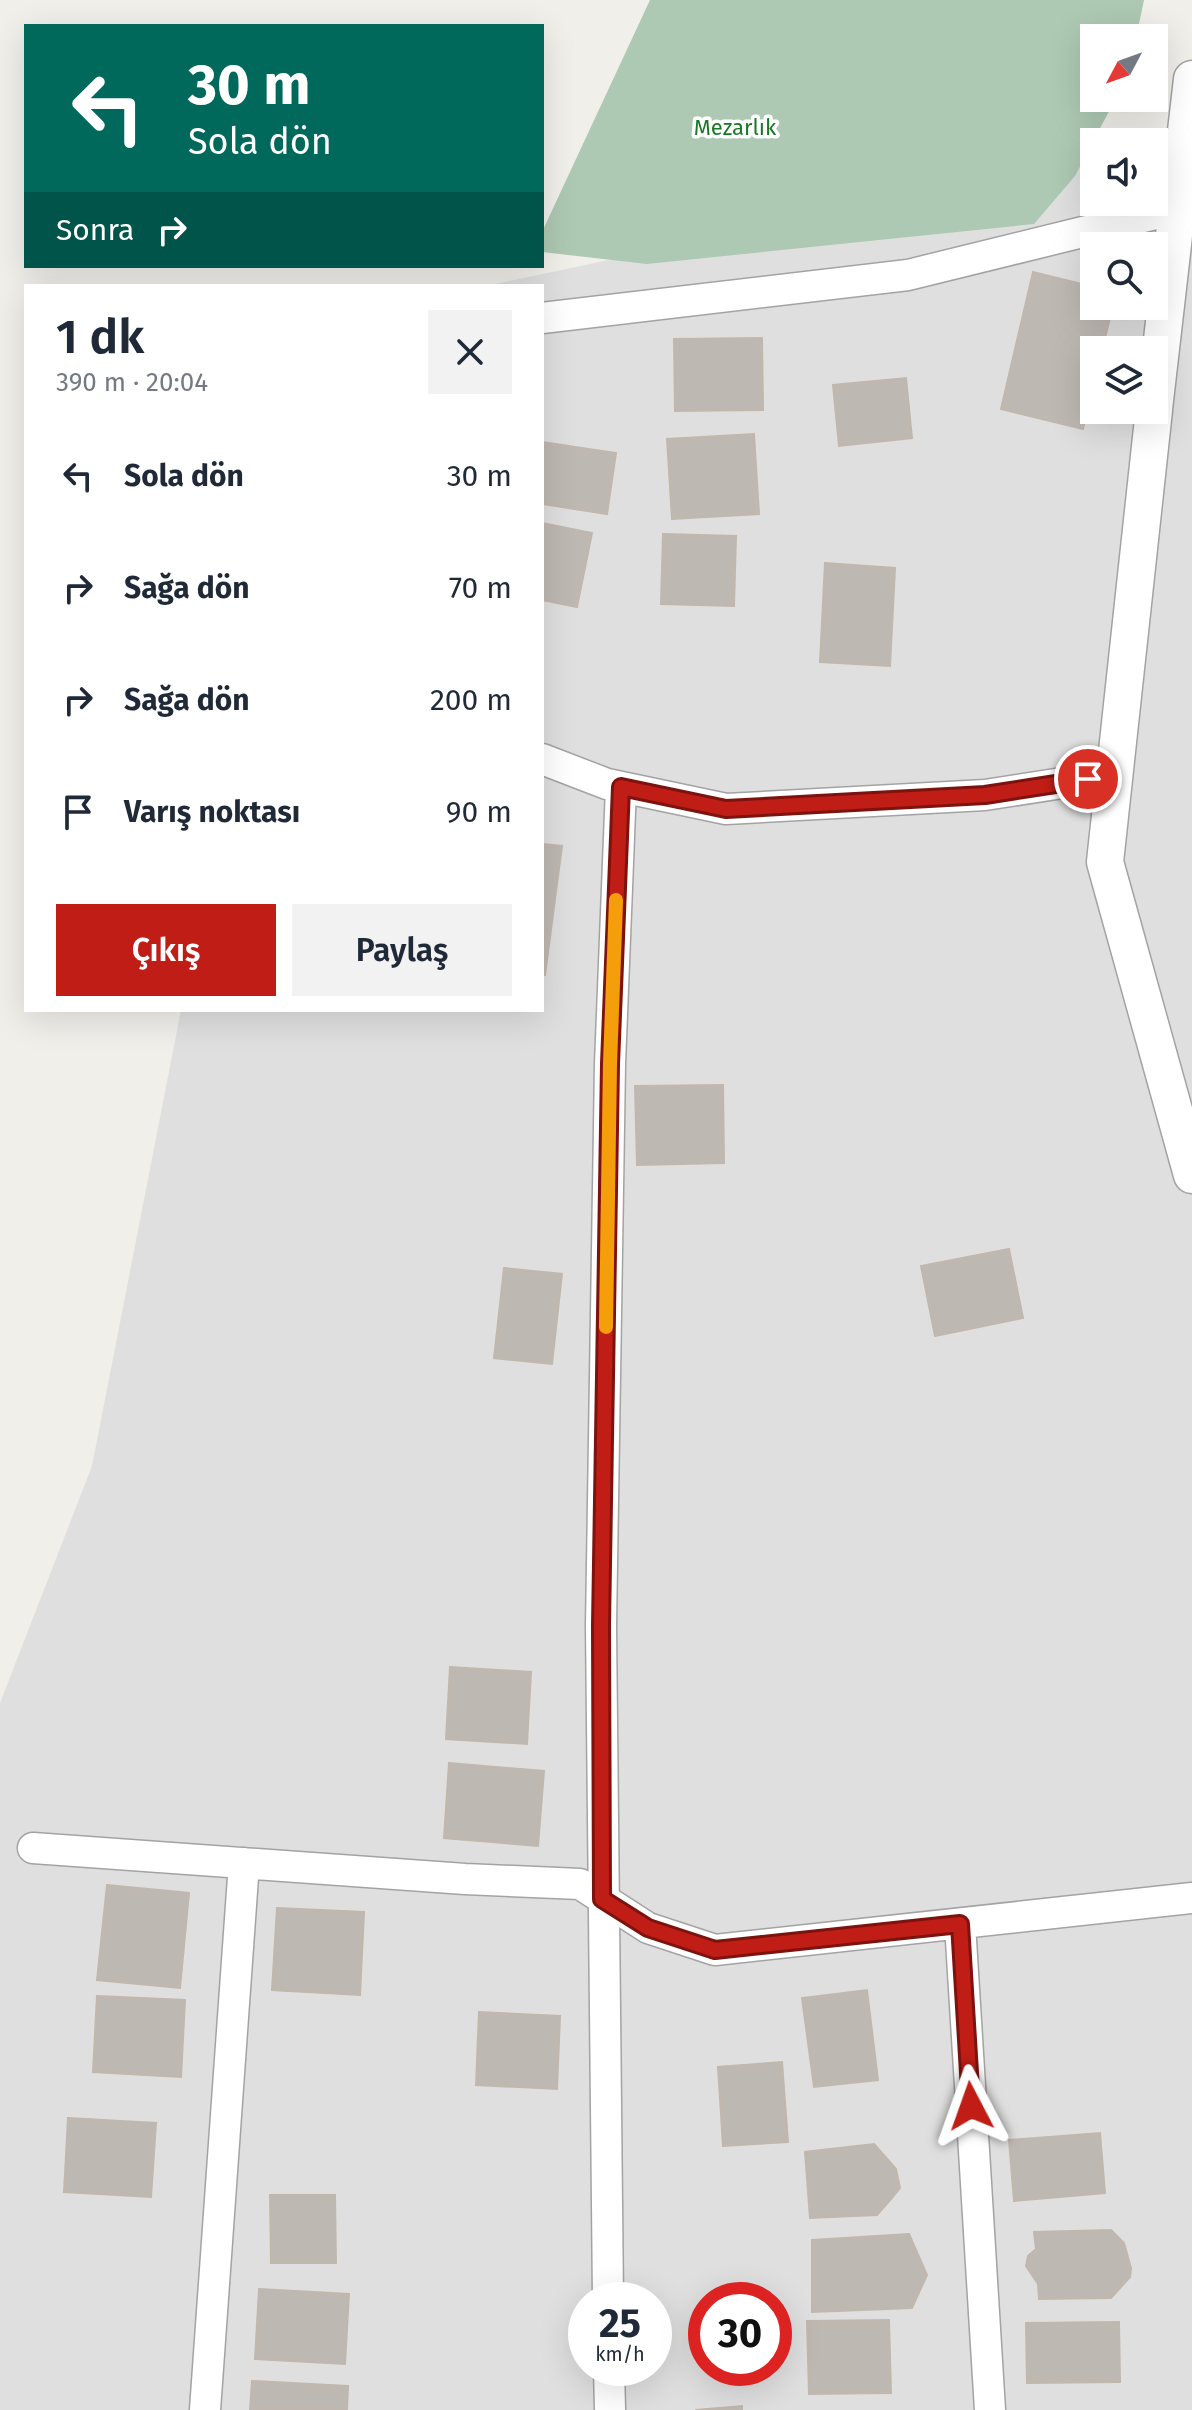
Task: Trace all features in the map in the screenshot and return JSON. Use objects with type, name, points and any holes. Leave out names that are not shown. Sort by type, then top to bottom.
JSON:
[{"type":"street","points":[[1162,336],[1192,79]]},
{"type":"street","points":[[544,318],[908,275],[1176,209]]},
{"type":"street","points":[[1152,424],[1105,862],[1192,1175]]},
{"type":"street","points":[[544,760],[621,787],[726,809],[985,795],[1114,775]]},
{"type":"street","points":[[608,2282],[601,1626],[610,1064],[621,787]]},
{"type":"street","points":[[33,1848],[465,1879],[580,1884],[648,1928],[715,1950],[1192,1898]]},
{"type":"street","points":[[205,2410],[244,1863]]},
{"type":"street","points":[[960,1924],[990,2410]]},
{"type":"street","points":[[609,2386],[610,2410]]},
{"type":"shaded area","points":[[1192,137],[1192,2410],[0,2410],[0,1703],[92,1466],[181,1012],[544,1012],[544,284],[495,284],[1080,161],[1080,216],[1168,216],[1168,142]]},
{"type":"green space","name":"Mezarlık","points":[[650,0],[1144,0],[1139,24],[1080,24],[1080,112],[1109,112],[1100,128],[1080,128],[1080,166],[1034,224],[647,264],[544,252],[544,228]]},
{"type":"building","points":[[1033,272],[1080,284],[1080,320],[1110,320],[1106,336],[1080,336],[1080,424],[1084,424],[1083,429],[1001,409]]},
{"type":"building","points":[[762,338],[763,410],[675,411],[674,339]]},
{"type":"building","points":[[906,378],[912,438],[839,446],[833,385]]},
{"type":"building","points":[[754,434],[759,514],[672,519],[667,439]]},
{"type":"building","points":[[544,442],[616,453],[607,514],[544,504]]},
{"type":"building","points":[[544,523],[592,533],[577,607],[544,600]]},
{"type":"building","points":[[663,534],[736,536],[734,606],[661,604]]},
{"type":"building","points":[[825,563],[895,568],[890,666],[820,662]]},
{"type":"building","points":[[544,844],[562,846],[544,975]]},
{"type":"building","points":[[723,1085],[724,1163],[637,1165],[635,1086]]},
{"type":"building","points":[[1009,1249],[1023,1318],[935,1336],[921,1266]]},
{"type":"building","points":[[504,1268],[562,1274],[552,1364],[494,1358]]},
{"type":"building","points":[[450,1667],[531,1672],[527,1744],[446,1739]]},
{"type":"building","points":[[449,1763],[544,1771],[538,1846],[444,1838]]},
{"type":"building","points":[[107,1885],[189,1893],[180,1988],[97,1980]]},
{"type":"building","points":[[277,1908],[364,1912],[360,1995],[272,1990]]},
{"type":"building","points":[[867,1990],[878,2080],[814,2087],[802,1998]]},
{"type":"building","points":[[97,1996],[185,2000],[181,2077],[93,2072]]},
{"type":"building","points":[[479,2012],[560,2016],[557,2089],[476,2085]]},
{"type":"building","points":[[782,2062],[788,2142],[723,2146],[718,2067]]},
{"type":"building","points":[[68,2118],[156,2123],[151,2197],[64,2192]]},
{"type":"building","points":[[1100,2133],[1105,2193],[1014,2201],[1009,2140]]},
{"type":"building","points":[[874,2144],[896,2169],[900,2188],[891,2199],[877,2215],[810,2218],[805,2152]]},
{"type":"building","points":[[270,2195],[335,2195],[336,2263],[271,2263]]},
{"type":"building","points":[[1111,2230],[1124,2243],[1131,2268],[1130,2277],[1111,2298],[1039,2299],[1038,2284],[1026,2266],[1028,2256],[1036,2249],[1034,2232]]},
{"type":"building","points":[[909,2234],[927,2275],[912,2308],[812,2312],[812,2240]]},
{"type":"building","points":[[259,2289],[349,2294],[345,2364],[255,2359]]},
{"type":"building","points":[[889,2320],[891,2393],[809,2394],[807,2321]]},
{"type":"building","points":[[1119,2322],[1120,2382],[1027,2383],[1026,2323]]},
{"type":"building","points":[[252,2381],[348,2386],[347,2410],[250,2410]]},
{"type":"building","points":[[742,2406],[742,2410],[695,2410]]},
{"type":"slow traffic","points":[[606,1327],[616,900]]},
{"type":"route","points":[[971,2106],[960,1924],[715,1950],[648,1928],[602,1899],[601,1626],[610,1064],[621,787],[726,809],[985,795],[1088,779]]}]
